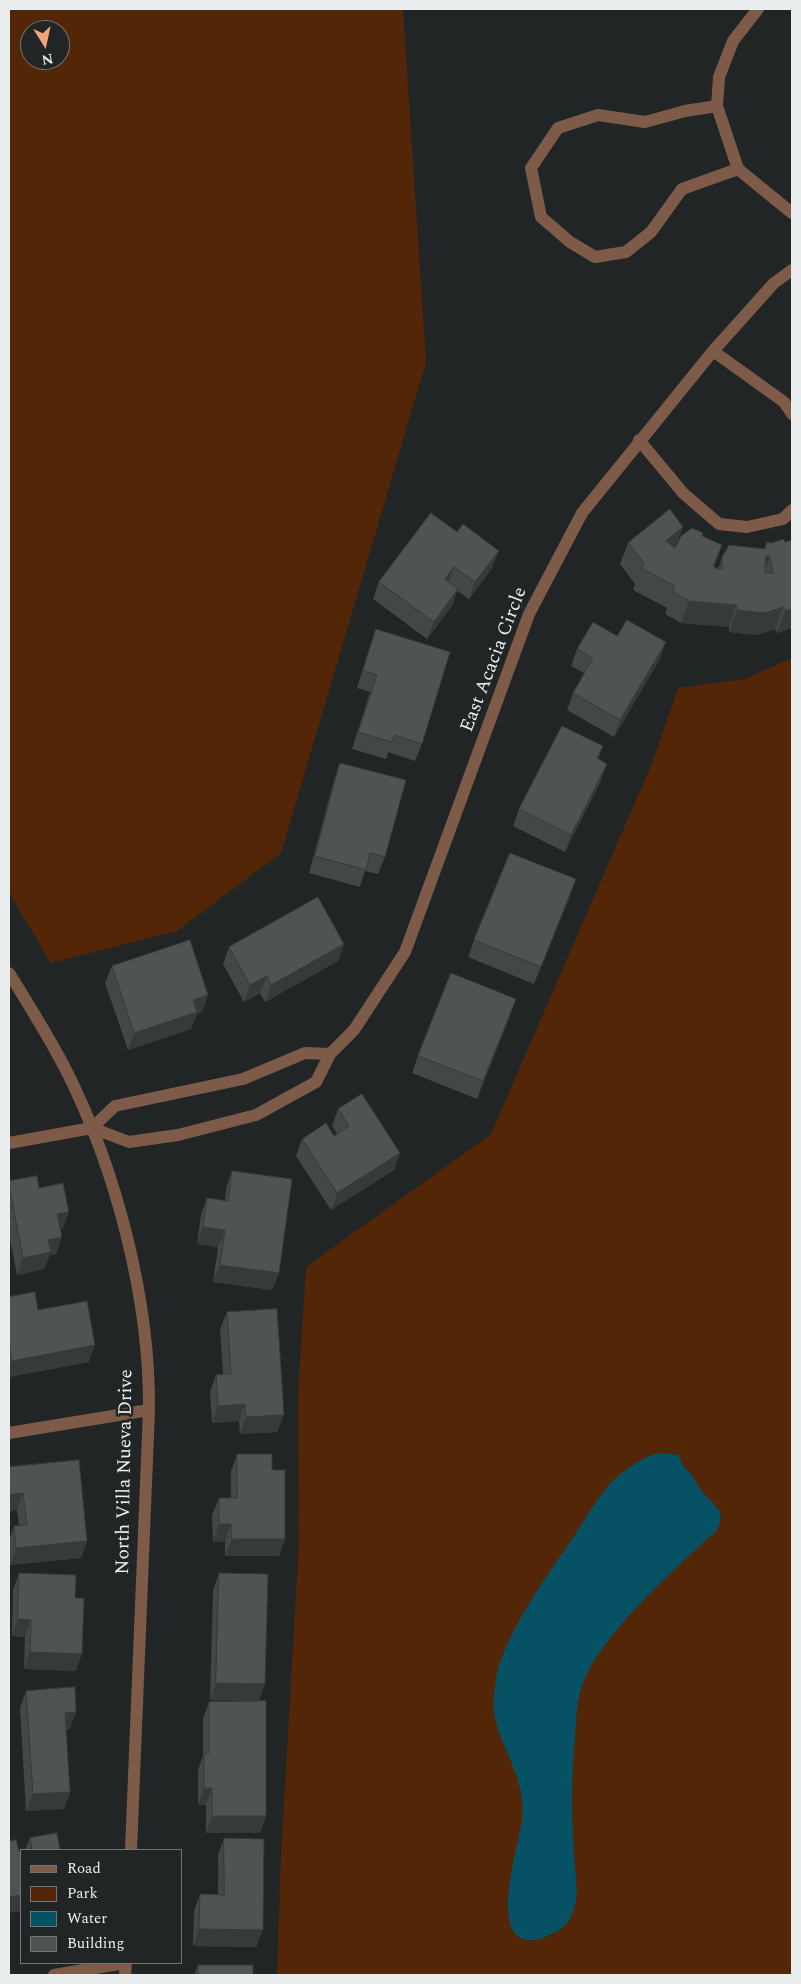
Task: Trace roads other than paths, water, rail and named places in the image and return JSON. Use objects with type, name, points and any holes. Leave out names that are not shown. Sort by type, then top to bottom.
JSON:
[{"type":"street","points":[[758,9],[733,41],[719,77],[717,106],[738,169],[792,213]]},
{"type":"street","points":[[717,106],[685,111],[645,122],[598,115],[558,128],[531,168],[541,217],[570,242],[595,257],[626,252],[651,232],[682,189],[738,169]]},
{"type":"street","name":"East Acacia Circle","points":[[92,1128],[129,1142],[178,1135],[256,1115],[316,1082],[330,1054],[354,1030],[405,952],[529,614],[582,513],[639,440],[713,351],[774,283],[792,270]]},
{"type":"street","points":[[713,351],[784,402],[792,414]]},
{"type":"street","points":[[639,440],[683,493],[719,524],[747,528],[783,519],[792,510]]},
{"type":"street","name":"North Villa Nueva Drive","points":[[9,972],[34,1012],[66,1071],[92,1128],[114,1191],[130,1249],[147,1358],[149,1410],[131,1849]]},
{"type":"street","points":[[9,1143],[92,1128],[115,1106],[243,1079],[304,1053],[330,1054]]},
{"type":"street","points":[[9,1433],[149,1410]]},
{"type":"street","points":[[54,1975],[119,1964]]},
{"type":"water","points":[[661,1453],[679,1455],[683,1465],[702,1492],[718,1509],[721,1517],[720,1523],[717,1530],[623,1622],[593,1663],[583,1683],[577,1709],[572,1775],[577,1891],[573,1913],[562,1928],[541,1939],[528,1940],[516,1935],[510,1923],[508,1907],[512,1868],[522,1820],[522,1804],[520,1789],[501,1739],[494,1711],[495,1689],[500,1664],[517,1625],[541,1585],[601,1495],[627,1469],[641,1460]]}]
